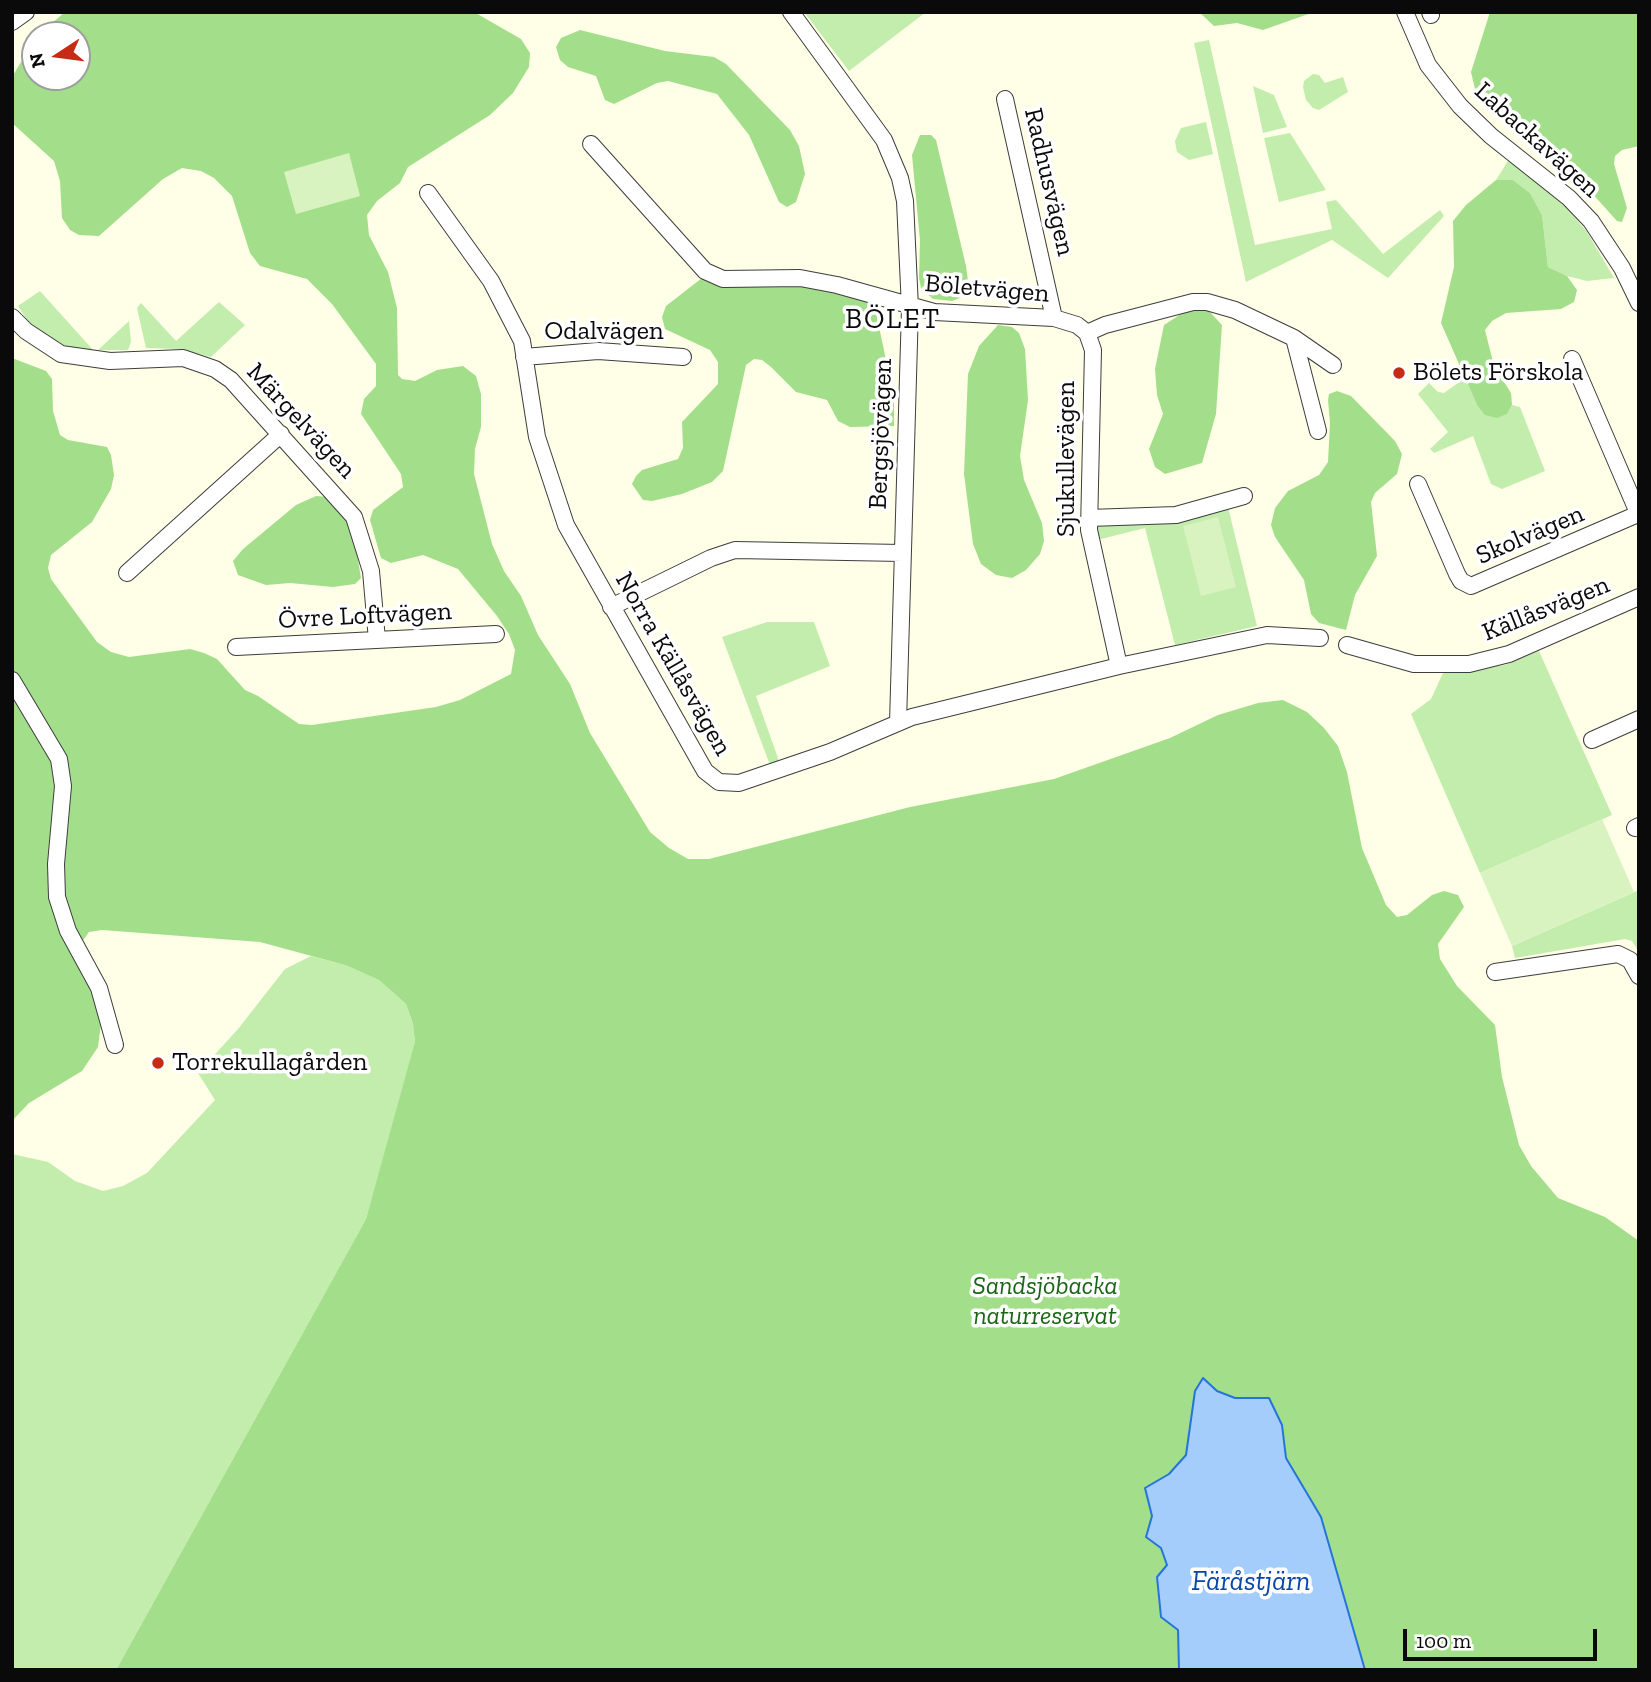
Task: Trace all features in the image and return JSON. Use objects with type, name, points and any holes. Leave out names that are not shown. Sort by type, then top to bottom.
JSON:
[{"type":"street","points":[[12,22],[26,12]]},
{"type":"street","name":"Bergsjövägen","points":[[791,12],[871,119],[894,160],[905,201],[910,308],[898,723]]},
{"type":"street","name":"Labackavägen","points":[[1405,12],[1428,65],[1460,106],[1491,136],[1569,198],[1591,221],[1622,268],[1639,303]]},
{"type":"street","name":"Radhusvägen","points":[[1005,99],[1054,318]]},
{"type":"street","name":"Böletvägen","points":[[591,144],[712,275],[732,280],[808,279],[838,285],[910,308],[949,314],[1054,318],[1077,325],[1087,333]]},
{"type":"street","name":"Norra Källåsvägen","points":[[428,193],[491,281],[522,341],[537,437],[566,525],[705,771],[719,782],[739,783],[830,752],[898,723],[1119,666],[1267,635],[1301,634],[1320,638]]},
{"type":"street","points":[[1087,333],[1105,325],[1193,302],[1235,310],[1294,338],[1333,365]]},
{"type":"street","name":"Märgelvägen","points":[[12,317],[26,331],[61,354],[89,360],[163,356],[201,362],[231,380],[354,517],[371,571],[377,640]]},
{"type":"street","name":"Sjukullevägen","points":[[1087,333],[1093,350],[1089,518],[1093,553],[1119,666]]},
{"type":"street","points":[[1294,338],[1318,431]]},
{"type":"street","name":"Odalvägen","points":[[524,356],[598,351],[683,357]]},
{"type":"street","points":[[1572,359],[1639,515]]},
{"type":"street","points":[[127,573],[281,434]]},
{"type":"street","name":"Skolvägen","points":[[1418,484],[1457,574],[1471,586],[1639,515]]},
{"type":"street","points":[[1089,518],[1176,515],[1244,496]]},
{"type":"street","points":[[611,607],[711,558],[735,550],[902,553]]},
{"type":"street","name":"Källåsvägen","points":[[1347,645],[1414,664],[1469,664],[1509,654],[1639,597]]},
{"type":"street","name":"Övre Loftvägen","points":[[236,647],[496,634]]},
{"type":"street","points":[[12,680],[59,759],[63,786],[56,864],[57,897],[68,932],[99,988],[115,1045]]},
{"type":"street","points":[[1592,740],[1639,719]]},
{"type":"street","points":[[1494,972],[1618,954],[1630,960],[1639,976]]},
{"type":"green space","name":"Sandsjöbacka naturreservat","points":[[65,12],[474,12],[521,39],[530,53],[529,67],[513,93],[490,115],[408,167],[400,183],[377,201],[367,215],[369,235],[388,272],[397,308],[398,375],[402,379],[415,381],[437,370],[463,366],[476,376],[481,394],[481,427],[475,449],[474,474],[492,544],[504,571],[521,596],[538,635],[570,684],[590,733],[650,832],[688,859],[709,859],[910,807],[1054,779],[1170,738],[1218,715],[1258,703],[1283,700],[1307,712],[1324,728],[1338,746],[1347,772],[1362,848],[1386,905],[1397,917],[1407,915],[1432,895],[1444,891],[1458,895],[1464,907],[1438,944],[1440,959],[1457,986],[1495,1025],[1502,1077],[1519,1145],[1531,1166],[1558,1198],[1605,1217],[1639,1241],[1639,1670],[1365,1670],[1321,1517],[1285,1458],[1282,1425],[1217,1391],[1192,1425],[1186,1455],[1169,1474],[1145,1488],[1152,1516],[1146,1537],[1161,1548],[1167,1565],[1178,1630],[1180,1670],[116,1670],[366,1219],[415,1042],[413,1024],[406,1004],[379,980],[345,965],[260,942],[102,930],[89,932],[82,942],[101,1024],[98,1047],[82,1071],[29,1103],[12,1121],[12,358],[46,371],[52,379],[53,411],[60,435],[68,440],[107,447],[111,455],[114,475],[111,489],[92,522],[51,555],[48,568],[51,579],[97,642],[111,652],[129,657],[190,649],[204,653],[217,659],[245,690],[299,724],[312,725],[436,707],[460,700],[511,674],[515,650],[509,634],[497,616],[458,569],[423,555],[391,563],[381,558],[370,520],[373,510],[403,487],[401,474],[361,414],[364,399],[376,386],[376,364],[332,304],[307,279],[260,266],[250,253],[232,196],[214,178],[201,171],[182,168],[163,179],[99,236],[79,235],[70,230],[62,218],[60,181],[54,161],[12,123],[12,77],[21,62],[21,91],[91,91],[91,21],[54,21]]},
{"type":"green space","points":[[804,12],[836,14],[926,12],[849,71]]},
{"type":"green space","points":[[1199,12],[1314,12],[1263,30],[1237,23],[1214,26]]},
{"type":"green space","points":[[1490,12],[1639,12],[1639,146],[1622,150],[1615,156],[1614,164],[1627,208],[1622,222],[1617,221],[1562,160],[1493,107],[1475,89],[1471,72]]},
{"type":"green space","points":[[580,30],[665,51],[714,57],[726,64],[790,130],[799,146],[805,174],[796,202],[787,207],[779,202],[749,135],[717,94],[668,81],[657,83],[614,104],[605,100],[596,76],[568,67],[560,60],[556,47],[561,38]]},
{"type":"green space","points":[[1209,40],[1255,245],[1332,229],[1326,202],[1336,200],[1383,254],[1440,210],[1444,216],[1388,278],[1332,240],[1246,282],[1194,43]]},
{"type":"green space","points":[[1313,74],[1319,75],[1325,83],[1343,77],[1348,92],[1319,110],[1313,108],[1306,100],[1303,87],[1304,81]]},
{"type":"green space","points":[[1253,86],[1274,95],[1287,127],[1263,133]]},
{"type":"green space","points":[[1206,122],[1213,154],[1189,160],[1177,152],[1175,141],[1181,128]]},
{"type":"green space","points":[[1290,133],[1326,190],[1279,202],[1264,138]]},
{"type":"green space","points":[[920,135],[931,135],[936,140],[966,266],[966,290],[960,298],[952,301],[933,299],[921,288],[919,278],[920,240],[912,155]]},
{"type":"green space","points":[[349,153],[360,196],[296,214],[284,172]]},
{"type":"green space","points":[[1509,159],[1566,207],[1587,232],[1614,278],[1587,281],[1548,267],[1542,215],[1530,193],[1513,180],[1496,180]]},
{"type":"green space","points":[[1496,180],[1513,180],[1530,193],[1542,215],[1548,267],[1567,276],[1577,290],[1574,302],[1561,309],[1506,313],[1492,321],[1485,330],[1494,366],[1511,393],[1512,405],[1507,414],[1497,418],[1485,415],[1477,405],[1441,323],[1454,267],[1453,221],[1466,205]]},
{"type":"green space","points":[[791,274],[874,303],[894,398],[894,426],[850,427],[838,421],[827,400],[796,392],[771,367],[762,360],[754,359],[746,365],[723,471],[712,482],[682,494],[652,501],[643,500],[632,484],[636,476],[642,470],[678,459],[683,448],[682,422],[718,384],[718,362],[710,350],[665,329],[662,317],[666,306],[702,278],[715,275]]},
{"type":"green space","points":[[40,291],[94,351],[75,350],[61,345],[29,323],[18,306]]},
{"type":"green space","points":[[219,302],[245,325],[211,357],[179,349],[146,348],[137,308],[141,303],[176,341]]},
{"type":"green space","points":[[1209,311],[1222,325],[1216,414],[1202,463],[1165,474],[1155,467],[1149,449],[1163,414],[1157,395],[1155,369],[1164,325],[1184,312]]},
{"type":"green space","points":[[129,321],[131,342],[128,350],[98,350]]},
{"type":"green space","points":[[998,325],[1012,327],[1019,333],[1025,349],[1028,400],[1020,456],[1024,480],[1042,523],[1044,541],[1040,554],[1026,570],[1012,578],[996,575],[981,564],[973,544],[964,474],[968,374],[979,346]]},
{"type":"green space","points":[[1465,378],[1477,405],[1507,414],[1512,405],[1520,407],[1545,471],[1502,489],[1491,484],[1473,436],[1434,453],[1430,449],[1448,432],[1418,394],[1429,383],[1438,392],[1444,393]]},
{"type":"green space","points":[[1337,391],[1351,396],[1395,441],[1402,454],[1397,474],[1375,493],[1371,502],[1377,556],[1355,595],[1346,630],[1319,623],[1311,614],[1304,580],[1275,537],[1271,525],[1275,508],[1288,491],[1319,475],[1328,462],[1328,400],[1329,394]]},
{"type":"green space","points":[[316,496],[330,497],[353,530],[361,578],[355,584],[333,587],[290,583],[266,585],[238,575],[233,561],[243,549],[296,505]]},
{"type":"green space","points":[[1228,507],[1257,626],[1175,645],[1145,528],[1097,540],[1096,525]]},
{"type":"green space","points":[[1218,517],[1236,587],[1201,596],[1183,526]]},
{"type":"green space","points":[[767,622],[814,622],[830,666],[756,696],[779,761],[770,765],[722,637]]},
{"type":"green space","points":[[1539,651],[1612,815],[1480,873],[1411,714],[1431,699],[1443,673],[1505,665]]},
{"type":"green space","points":[[1602,819],[1634,892],[1512,946],[1480,873]]},
{"type":"green space","points":[[1639,890],[1639,952],[1632,941],[1625,939],[1515,958],[1512,946]]},
{"type":"green space","points":[[311,956],[345,965],[379,980],[406,1004],[413,1024],[415,1042],[408,1074],[366,1219],[116,1670],[12,1670],[12,1154],[48,1162],[75,1181],[103,1191],[123,1186],[147,1173],[215,1100],[198,1073],[238,1029],[285,969]]},
{"type":"water","name":"Färåstjärn","points":[[1203,1378],[1217,1391],[1235,1398],[1269,1398],[1282,1425],[1286,1458],[1321,1517],[1365,1670],[1179,1669],[1178,1630],[1161,1617],[1157,1577],[1167,1565],[1161,1548],[1146,1537],[1152,1516],[1145,1488],[1169,1474],[1186,1455],[1195,1391]]},
{"type":"place","name":"Bölets Förskola","points":[[1399,373]]},
{"type":"place","name":"Torrekullagården","points":[[158,1063]]},
{"type":"district","name":"BÖLET","points":[[893,320]]}]
